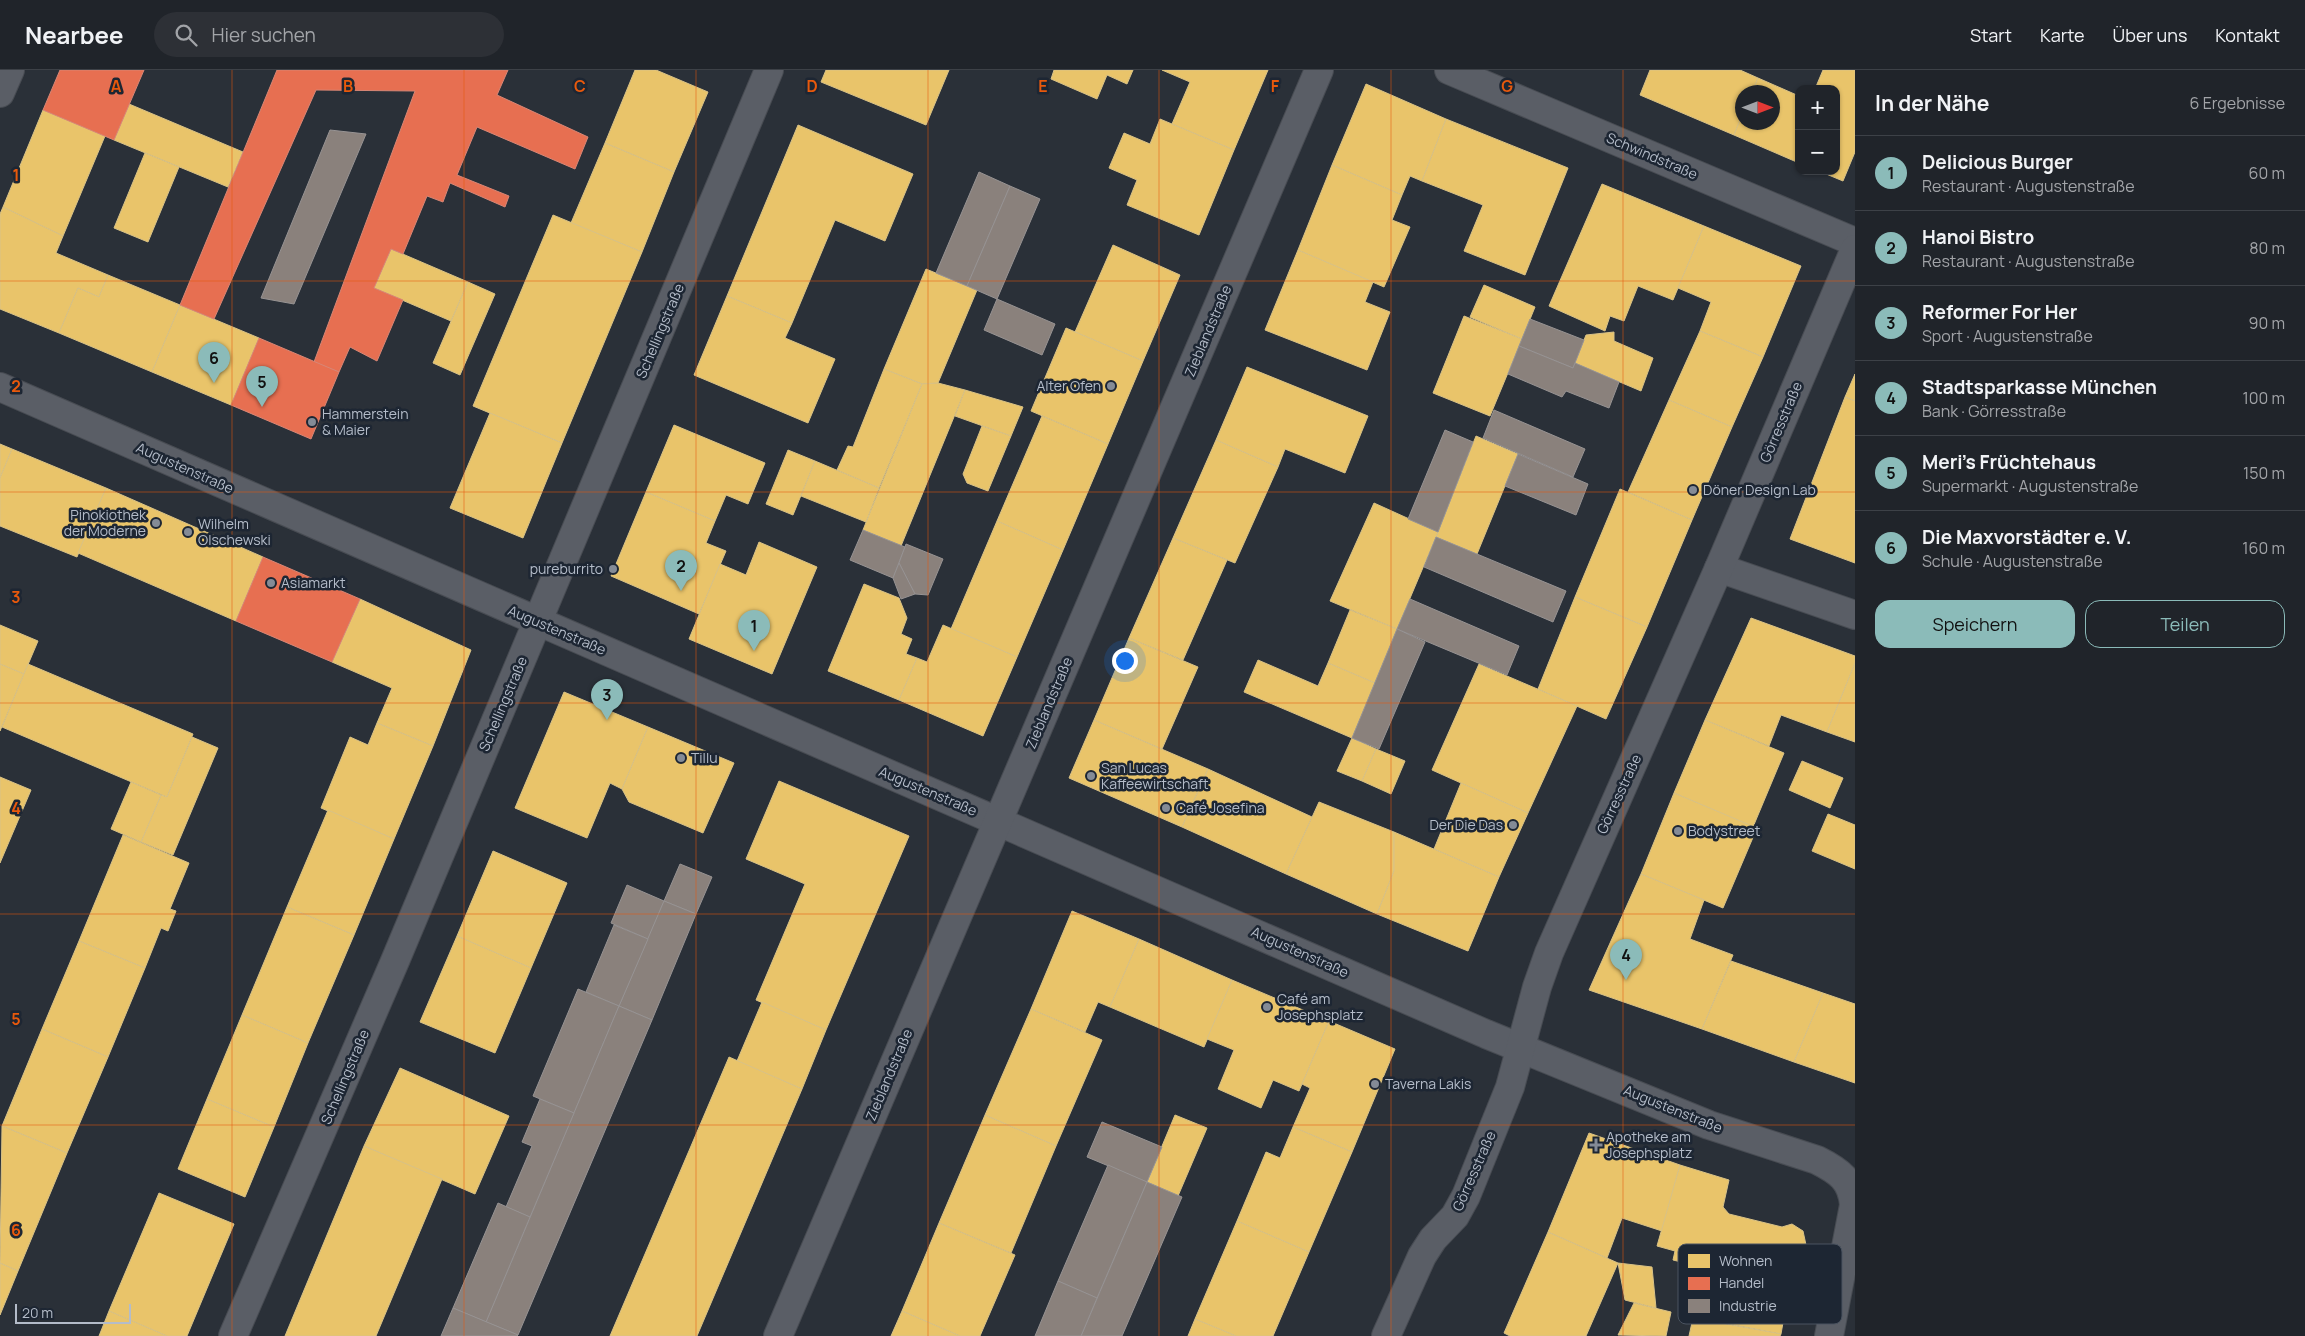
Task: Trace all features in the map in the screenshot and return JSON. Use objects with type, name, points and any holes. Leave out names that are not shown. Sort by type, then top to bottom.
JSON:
[{"type":"street","points":[[0,93],[10,70]]},
{"type":"street","name":"Schellingstraße","points":[[233,1336],[395,961],[769,70]]},
{"type":"street","name":"Zieblandstraße","points":[[778,1336],[1320,70]]},
{"type":"street","name":"Schwindstraße","points":[[1449,70],[1855,242]]},
{"type":"street","name":"Görresstraße","points":[[1386,1336],[1422,1256],[1433,1239],[1455,1216],[1466,1196],[1510,1087],[1537,987],[1550,953],[1719,568],[1855,248]]},
{"type":"street","name":"Augustenstraße","points":[[0,387],[1521,1048],[1709,1125],[1817,1160],[1832,1168],[1845,1179],[1853,1192],[1854,1214],[1842,1273]]},
{"type":"street","points":[[1719,568],[1855,615]]},
{"type":"building: Wohnen","points":[[635,70],[656,70],[708,92],[674,172],[605,143]]},
{"type":"building: Wohnen","points":[[826,70],[949,70],[926,125],[821,82]]},
{"type":"building: Wohnen","points":[[1054,70],[1133,70],[1127,84],[1107,75],[1097,99],[1051,79]]},
{"type":"building: Wohnen","points":[[1162,70],[1268,70],[1234,150],[1172,124],[1190,82]]},
{"type":"building: Wohnen","points":[[1650,70],[1740,70],[1758,78],[1755,85],[1735,85],[1736,130],[1734,135],[1640,95]]},
{"type":"building: Wohnen","points":[[1823,70],[1855,70],[1855,152],[1843,181],[1829,175],[1840,175],[1840,85],[1817,85]]},
{"type":"building: Wohnen","points":[[1758,78],[1774,85],[1755,85]]},
{"type":"building: Wohnen","points":[[1366,84],[1446,119],[1422,181],[1410,176],[1402,195],[1332,165]]},
{"type":"building: Wohnen","points":[[1780,88],[1795,94],[1795,161],[1734,135],[1736,130],[1780,130]]},
{"type":"building: Wohnen","points":[[129,104],[243,152],[228,187],[114,140]]},
{"type":"building: Wohnen","points":[[43,110],[105,136],[63,236],[3,207]]},
{"type":"building: Wohnen","points":[[1160,119],[1234,150],[1199,235],[1127,205],[1137,180],[1109,168],[1124,133],[1150,144]]},
{"type":"building: Wohnen","points":[[1446,119],[1568,168],[1525,275],[1464,251],[1483,205],[1422,181]]},
{"type":"building: Wohnen","points":[[798,125],[913,174],[885,241],[835,220],[792,323],[727,296]]},
{"type":"building: Wohnen","points":[[605,143],[674,172],[642,252],[571,223]]},
{"type":"building: Wohnen","points":[[145,153],[179,167],[148,242],[114,228]]},
{"type":"building: Wohnen","points":[[1332,165],[1402,195],[1392,220],[1410,227],[1384,287],[1298,250]]},
{"type":"building: Wohnen","points":[[1602,184],[1704,226],[1673,300],[1638,286],[1624,321],[1610,316],[1605,331],[1549,306]]},
{"type":"building: Wohnen","points":[[3,207],[63,236],[56,253],[108,275],[99,297],[78,288],[59,333],[0,309],[0,214]]},
{"type":"building: Wohnen","points":[[553,215],[642,252],[562,443],[473,406]]},
{"type":"building: Wohnen","points":[[1704,226],[1801,266],[1763,357],[1700,331],[1711,302],[1678,288]]},
{"type":"building: Wohnen","points":[[1113,245],[1180,275],[1143,361],[1075,332]]},
{"type":"building: Wohnen","points":[[391,249],[468,282],[451,321],[374,288]]},
{"type":"building: Wohnen","points":[[1298,250],[1373,282],[1365,302],[1390,312],[1367,370],[1265,330]]},
{"type":"building: Wohnen","points":[[926,269],[977,290],[938,383],[922,384],[884,369]]},
{"type":"building: Wohnen","points":[[108,275],[180,305],[152,372],[59,333],[78,288],[99,297]]},
{"type":"building: Wohnen","points":[[468,282],[495,294],[460,375],[433,363]]},
{"type":"building: Wohnen","points":[[1484,285],[1535,307],[1522,339],[1470,317]]},
{"type":"building: Wohnen","points":[[727,296],[792,323],[785,338],[835,359],[808,423],[694,375]]},
{"type":"building: Wohnen","points":[[180,305],[259,338],[231,405],[152,372]]},
{"type":"building: Wohnen","points":[[1464,316],[1522,339],[1490,416],[1433,393]]},
{"type":"building: Wohnen","points":[[1066,328],[1143,361],[1108,444],[1031,411]]},
{"type":"building: Wohnen","points":[[1700,331],[1763,357],[1732,427],[1669,400]]},
{"type":"building: Wohnen","points":[[1614,332],[1614,341],[1653,358],[1641,391],[1575,363],[1586,335]]},
{"type":"building: Wohnen","points":[[1247,367],[1368,416],[1345,473],[1285,449],[1278,467],[1216,440]]},
{"type":"building: Wohnen","points":[[884,369],[922,384],[879,488],[837,470],[848,446],[853,447]]},
{"type":"building: Wohnen","points":[[1855,374],[1855,401],[1845,397]]},
{"type":"building: Wohnen","points":[[938,383],[965,390],[901,546],[863,530],[922,384]]},
{"type":"building: Wohnen","points":[[965,390],[1023,407],[1011,436],[955,416]]},
{"type":"building: Wohnen","points":[[1845,397],[1855,401],[1855,563],[1790,539]]},
{"type":"building: Wohnen","points":[[1669,400],[1732,427],[1692,520],[1628,492]]},
{"type":"building: Wohnen","points":[[490,413],[562,443],[523,538],[450,508]]},
{"type":"building: Wohnen","points":[[1042,416],[1108,444],[1063,550],[997,521]]},
{"type":"building: Wohnen","points":[[674,425],[765,463],[748,504],[726,495],[715,521],[646,492]]},
{"type":"building: Wohnen","points":[[982,426],[1011,436],[988,491],[967,483],[963,474]]},
{"type":"building: Wohnen","points":[[1476,436],[1518,454],[1477,554],[1436,537]]},
{"type":"building: Wohnen","points":[[1216,440],[1278,467],[1235,563],[1173,538]]},
{"type":"building: Wohnen","points":[[0,444],[12,449],[0,478]]},
{"type":"building: Wohnen","points":[[12,449],[106,488],[77,557],[0,526],[0,478]]},
{"type":"building: Wohnen","points":[[788,450],[815,461],[793,515],[766,504]]},
{"type":"building: Wohnen","points":[[815,461],[879,488],[866,522],[801,496]]},
{"type":"building: Wohnen","points":[[106,488],[263,557],[236,621],[78,553]]},
{"type":"building: Wohnen","points":[[1620,489],[1692,520],[1647,627],[1575,597]]},
{"type":"building: Wohnen","points":[[646,492],[715,521],[706,543],[726,551],[699,614],[611,576]]},
{"type":"building: Wohnen","points":[[1374,503],[1438,532],[1397,629],[1330,601]]},
{"type":"building: Wohnen","points":[[997,521],[1063,550],[1017,657],[951,629]]},
{"type":"building: Wohnen","points":[[1173,538],[1227,560],[1183,660],[1129,638]]},
{"type":"building: Wohnen","points":[[759,542],[817,567],[772,674],[689,639],[720,564],[746,575]]},
{"type":"building: Wohnen","points":[[864,584],[899,598],[907,618],[901,634],[912,639],[906,654],[917,658],[899,700],[828,671]]},
{"type":"building: Wohnen","points":[[1575,597],[1647,627],[1606,719],[1538,689]]},
{"type":"building: Wohnen","points":[[360,599],[471,650],[433,746],[377,723],[392,688],[332,662]]},
{"type":"building: Wohnen","points":[[1350,610],[1397,629],[1375,683],[1328,663]]},
{"type":"building: Wohnen","points":[[1751,618],[1855,656],[1855,663],[1827,732],[1781,715],[1769,746],[1705,720]]},
{"type":"building: Wohnen","points":[[0,625],[38,641],[24,674],[0,664]]},
{"type":"building: Wohnen","points":[[943,625],[1017,657],[983,736],[899,700],[917,658],[927,662]]},
{"type":"building: Wohnen","points":[[1129,638],[1198,667],[1162,749],[1094,720]]},
{"type":"building: Wohnen","points":[[1258,660],[1318,686],[1328,663],[1375,683],[1352,738],[1244,692]]},
{"type":"building: Wohnen","points":[[1855,663],[1855,742],[1827,732]]},
{"type":"building: Wohnen","points":[[0,664],[24,674],[0,731]]},
{"type":"building: Wohnen","points":[[28,664],[193,734],[167,797],[2,727]]},
{"type":"building: Wohnen","points":[[1479,664],[1577,706],[1528,813],[1432,770]]},
{"type":"building: Wohnen","points":[[564,692],[648,727],[622,789],[610,783],[587,838],[515,808]]},
{"type":"building: Wohnen","points":[[1094,720],[1208,769],[1182,827],[1069,778]]},
{"type":"building: Wohnen","points":[[1705,720],[1784,753],[1753,827],[1674,793]]},
{"type":"building: Wohnen","points":[[377,723],[433,746],[394,839],[321,808],[350,737],[368,745]]},
{"type":"building: Wohnen","points":[[648,727],[734,763],[703,833],[629,802],[622,789]]},
{"type":"building: Wohnen","points":[[192,737],[218,748],[173,855],[141,842],[161,795],[167,797]]},
{"type":"building: Wohnen","points":[[1352,738],[1376,749],[1362,781],[1337,771]]},
{"type":"building: Wohnen","points":[[1376,749],[1405,761],[1391,794],[1362,781]]},
{"type":"building: Wohnen","points":[[1802,761],[1843,778],[1830,808],[1789,790]]},
{"type":"building: Wohnen","points":[[1208,769],[1312,817],[1286,874],[1182,827]]},
{"type":"building: Wohnen","points":[[0,777],[31,790],[0,863]]},
{"type":"building: Wohnen","points":[[779,781],[909,836],[826,1030],[756,1000],[805,884],[746,859]]},
{"type":"building: Wohnen","points":[[131,782],[161,795],[141,842],[111,829]]},
{"type":"building: Wohnen","points":[[1461,783],[1528,813],[1499,877],[1434,849]]},
{"type":"building: Wohnen","points":[[1674,793],[1757,828],[1723,908],[1641,874]]},
{"type":"building: Wohnen","points":[[1319,802],[1394,832],[1394,871],[1377,914],[1286,874]]},
{"type":"building: Wohnen","points":[[328,810],[394,839],[354,935],[287,907]]},
{"type":"building: Wohnen","points":[[1828,814],[1855,825],[1855,869],[1812,851]]},
{"type":"building: Wohnen","points":[[1394,832],[1499,877],[1468,951],[1377,914],[1394,871]]},
{"type":"building: Wohnen","points":[[123,835],[189,863],[170,909],[176,911],[168,931],[161,928],[145,968],[79,941]]},
{"type":"building: Wohnen","points":[[493,851],[567,883],[531,968],[457,936]]},
{"type":"building: Wohnen","points":[[1641,874],[1704,900],[1690,939],[1733,955],[1702,1029],[1589,990]]},
{"type":"building: Wohnen","points":[[287,907],[354,935],[308,1043],[242,1015]]},
{"type":"building: Wohnen","points":[[1072,911],[1139,939],[1110,1007],[1098,1002],[1085,1032],[1031,1009]]},
{"type":"building: Wohnen","points":[[457,936],[531,968],[495,1053],[420,1022]]},
{"type":"building: Wohnen","points":[[1139,939],[1232,980],[1204,1047],[1110,1007]]},
{"type":"building: Wohnen","points":[[79,941],[145,968],[108,1057],[42,1029]]},
{"type":"building: Wohnen","points":[[1731,961],[1823,993],[1794,1062],[1702,1029]]},
{"type":"building: Wohnen","points":[[1232,980],[1329,1021],[1299,1091],[1273,1080],[1261,1108],[1218,1089],[1234,1050],[1207,1039]]},
{"type":"building: Wohnen","points":[[1823,993],[1855,1004],[1855,1083],[1794,1062]]},
{"type":"building: Wohnen","points":[[762,1002],[826,1030],[802,1089],[737,1061]]},
{"type":"building: Wohnen","points":[[1031,1009],[1102,1040],[1056,1146],[985,1115]]},
{"type":"building: Wohnen","points":[[242,1015],[308,1043],[274,1127],[207,1099]]},
{"type":"building: Wohnen","points":[[1329,1021],[1395,1049],[1352,1152],[1293,1127],[1310,1088],[1302,1084]]},
{"type":"building: Wohnen","points":[[42,1029],[108,1057],[67,1153],[2,1126]]},
{"type":"building: Wohnen","points":[[729,1057],[802,1089],[697,1336],[610,1336]]},
{"type":"building: Wohnen","points":[[400,1068],[509,1116],[475,1194],[364,1146]]},
{"type":"building: Wohnen","points":[[207,1099],[274,1127],[245,1197],[178,1169]]},
{"type":"building: Wohnen","points":[[985,1115],[1056,1146],[1011,1253],[939,1223]]},
{"type":"building: Wohnen","points":[[1175,1115],[1207,1128],[1178,1196],[1147,1182]]},
{"type":"building: Wohnen","points":[[2,1126],[67,1153],[18,1271],[0,1263]]},
{"type":"building: Wohnen","points":[[1293,1127],[1352,1152],[1309,1252],[1237,1221],[1266,1152],[1280,1158]]},
{"type":"building: Wohnen","points":[[1589,1133],[1680,1165],[1662,1231],[1622,1218],[1607,1258],[1548,1232]]},
{"type":"building: Wohnen","points":[[364,1146],[442,1179],[376,1336],[285,1336]]},
{"type":"building: Wohnen","points":[[1680,1165],[1729,1180],[1723,1207],[1729,1214],[1782,1227],[1792,1224],[1803,1231],[1806,1244],[1678,1244],[1678,1261],[1673,1260],[1675,1251],[1657,1246]]},
{"type":"building: Wohnen","points":[[159,1193],[234,1224],[187,1336],[167,1336],[109,1311]]},
{"type":"building: Wohnen","points":[[1237,1221],[1309,1252],[1273,1336],[1236,1336],[1195,1319]]},
{"type":"building: Wohnen","points":[[939,1223],[1015,1255],[980,1336],[960,1336],[902,1311]]},
{"type":"building: Wohnen","points":[[1548,1232],[1618,1263],[1586,1336],[1510,1336],[1504,1333]]},
{"type":"building: Wohnen","points":[[0,1263],[18,1271],[0,1315]]},
{"type":"building: Wohnen","points":[[1618,1263],[1652,1267],[1656,1308],[1625,1300]]},
{"type":"building: Wohnen","points":[[1634,1303],[1671,1312],[1666,1336],[1618,1335]]},
{"type":"building: Wohnen","points":[[109,1311],[167,1336],[99,1336]]},
{"type":"building: Wohnen","points":[[902,1311],[960,1336],[891,1336]]},
{"type":"building: Wohnen","points":[[1195,1319],[1236,1336],[1188,1336]]},
{"type":"building: Wohnen","points":[[1692,1324],[1726,1324],[1781,1334],[1780,1336],[1689,1336]]},
{"type":"building: Wohnen","points":[[1729,1324],[1783,1324],[1781,1334]]},
{"type":"building: Handel","points":[[60,70],[144,70],[114,140],[43,110]]},
{"type":"building: Handel","points":[[277,70],[508,70],[497,95],[588,137],[575,169],[477,127],[457,175],[509,196],[505,207],[450,183],[443,202],[427,196],[403,254],[391,249],[374,288],[403,300],[377,361],[350,347],[339,372],[314,362],[415,91],[316,90],[214,319],[180,305]]},
{"type":"building: Handel","points":[[259,338],[339,372],[311,439],[231,405]]},
{"type":"building: Handel","points":[[263,557],[360,599],[332,662],[236,621]]},
{"type":"building: Industrie","points":[[330,130],[366,134],[294,304],[261,298]]},
{"type":"building: Industrie","points":[[979,172],[1010,186],[967,286],[936,273]]},
{"type":"building: Industrie","points":[[1010,186],[1040,199],[997,299],[967,286]]},
{"type":"building: Industrie","points":[[997,299],[1055,324],[1042,355],[984,330]]},
{"type":"building: Industrie","points":[[1530,319],[1584,340],[1573,368],[1519,346]]},
{"type":"building: Industrie","points":[[1519,346],[1573,368],[1575,363],[1619,382],[1609,408],[1566,391],[1562,397],[1508,374]]},
{"type":"building: Industrie","points":[[1494,410],[1585,449],[1573,477],[1483,438]]},
{"type":"building: Industrie","points":[[1445,430],[1473,442],[1438,532],[1408,519]]},
{"type":"building: Industrie","points":[[1518,454],[1588,484],[1576,515],[1505,486]]},
{"type":"building: Industrie","points":[[863,530],[905,547],[893,578],[850,560]]},
{"type":"building: Industrie","points":[[1436,537],[1566,591],[1553,622],[1424,567]]},
{"type":"building: Industrie","points":[[906,544],[943,559],[928,595],[915,594],[899,563]]},
{"type":"building: Industrie","points":[[899,563],[915,594],[901,599],[893,578]]},
{"type":"building: Industrie","points":[[1410,599],[1519,646],[1507,675],[1397,629]]},
{"type":"building: Industrie","points":[[1397,629],[1425,642],[1379,749],[1352,738]]},
{"type":"building: Industrie","points":[[680,864],[712,877],[696,914],[664,901]]},
{"type":"building: Industrie","points":[[627,885],[664,901],[648,939],[611,923]]},
{"type":"building: Industrie","points":[[664,901],[696,914],[652,1020],[619,1006]]},
{"type":"building: Industrie","points":[[614,925],[648,939],[619,1006],[586,992]]},
{"type":"building: Industrie","points":[[578,989],[619,1006],[574,1113],[533,1096]]},
{"type":"building: Industrie","points":[[619,1006],[652,1020],[518,1335],[486,1322]]},
{"type":"building: Industrie","points":[[540,1099],[574,1113],[530,1217],[506,1207],[532,1146],[522,1142]]},
{"type":"building: Industrie","points":[[1102,1122],[1162,1147],[1147,1182],[1087,1157]]},
{"type":"building: Industrie","points":[[1108,1165],[1147,1182],[1097,1298],[1058,1281]]},
{"type":"building: Industrie","points":[[1147,1182],[1182,1197],[1122,1336],[1081,1336]]},
{"type":"building: Industrie","points":[[498,1203],[530,1217],[486,1322],[453,1308]]},
{"type":"building: Industrie","points":[[1058,1281],[1097,1298],[1081,1336],[1035,1336]]},
{"type":"building: Industrie","points":[[453,1308],[518,1335],[441,1336]]},
{"type":"place","name":"Die Maxvorstädter e. V.","points":[[214,383]]},
{"type":"place","name":"Alter Ofen","points":[[1111,386]]},
{"type":"place","name":"Meri's Früchtehaus","points":[[262,407]]},
{"type":"place","name":"Hammerstein & Maier","points":[[312,422]]},
{"type":"place","name":"Döner Design Lab","points":[[1693,490]]},
{"type":"place","name":"Pinokiothek der Moderne","points":[[156,523]]},
{"type":"place","name":"Wilhelm Olschewski","points":[[188,532]]},
{"type":"place","name":"pureburrito","points":[[613,569]]},
{"type":"place","name":"Asiamarkt","points":[[271,583]]},
{"type":"place","name":"Hanoi Bistro","points":[[681,591]]},
{"type":"place","name":"Delicious Burger","points":[[754,651]]},
{"type":"place","name":"Reformer For Her","points":[[607,720]]},
{"type":"place","name":"Tillu","points":[[681,758]]},
{"type":"place","name":"San Lucas Kaffeewirtschaft","points":[[1091,776]]},
{"type":"place","name":"Café Josefina","points":[[1166,808]]},
{"type":"place","name":"Der Die Das","points":[[1513,825]]},
{"type":"place","name":"Bodystreet","points":[[1678,831]]},
{"type":"place","name":"Stadtsparkasse München","points":[[1626,980]]},
{"type":"place","name":"Café am Josephsplatz","points":[[1267,1007]]},
{"type":"place","name":"Taverna Lakis","points":[[1375,1084]]},
{"type":"place","name":"Apotheke am Josephsplatz","points":[[1596,1145]]}]
